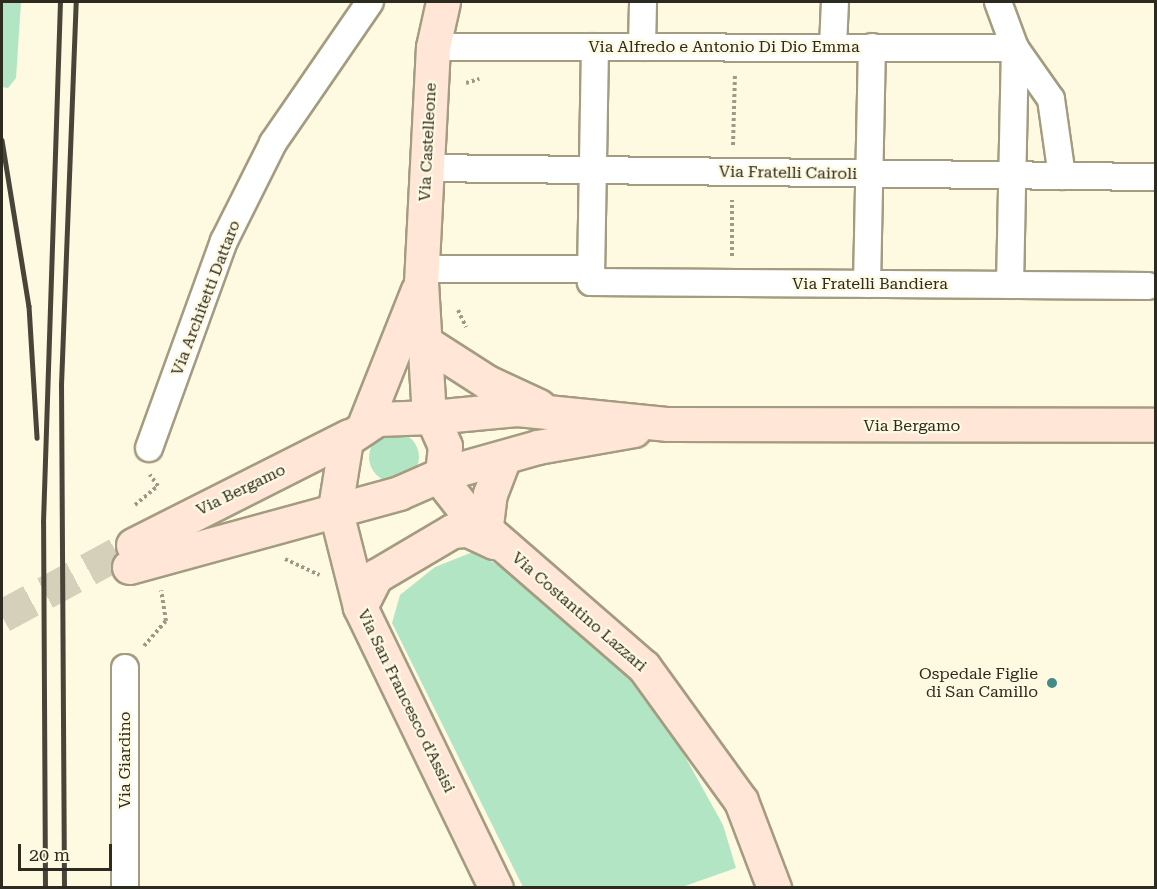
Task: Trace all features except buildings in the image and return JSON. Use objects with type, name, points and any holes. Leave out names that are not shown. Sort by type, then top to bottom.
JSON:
[{"type":"main road","name":"Via Castelleone","points":[[431,417],[428,344],[421,276],[433,47],[442,2]]},
{"type":"main road","name":"Via Castelleone","points":[[335,508],[353,433],[421,276]]},
{"type":"main road","name":"Via Bergamo","points":[[428,344],[487,382],[546,410]]},
{"type":"main road","name":"Via Bergamo","points":[[133,543],[353,433],[431,417],[546,410],[668,423],[1155,425]]},
{"type":"main road","points":[[431,417],[446,446],[440,476]]},
{"type":"main road","name":"Via Bergamo","points":[[133,543],[335,508],[504,458],[668,423]]},
{"type":"main road","points":[[353,433],[348,455],[377,497]]},
{"type":"main road","points":[[360,607],[376,576],[452,531],[468,530],[495,536],[490,494],[504,458]]},
{"type":"main road","name":"Via Costantino Lazzari","points":[[440,476],[468,514],[644,667],[741,801],[774,888]]},
{"type":"main road","name":"Via San Francesco d'Assisi","points":[[335,508],[360,607],[496,888]]},
{"type":"street","name":"Via Architetti Dattaro","points":[[146,456],[224,241],[273,143],[370,2]]},
{"type":"street","points":[[642,47],[643,2]]},
{"type":"street","points":[[833,47],[835,2]]},
{"type":"street","points":[[998,2],[1015,48],[1051,99],[1062,176]]},
{"type":"street","name":"Via Alfredo e Antonio Di Dio Emma","points":[[433,47],[1015,48]]},
{"type":"street","points":[[591,275],[595,47]]},
{"type":"street","points":[[867,284],[872,47]]},
{"type":"street","points":[[1010,285],[1015,48]]},
{"type":"street","name":"Via Fratelli Cairoli","points":[[426,168],[1152,177]]},
{"type":"street","name":"Via Fratelli Bandiera","points":[[421,276],[591,275],[867,284],[1148,286]]},
{"type":"street","name":"Via Giardino","points":[[125,668],[125,888]]},
{"type":"path","points":[[133,543],[132,508],[158,486],[146,456]]},
{"type":"path","points":[[159,578],[166,621]]},
{"type":"green space","points":[[2,2],[21,2],[16,78],[8,88],[2,87]]},
{"type":"green space","points":[[389,432],[399,432],[412,439],[419,452],[419,462],[412,475],[399,482],[389,482],[380,478],[373,471],[369,462],[369,452],[373,443],[380,436]]},
{"type":"green space","points":[[473,552],[546,590],[652,697],[723,825],[736,868],[682,887],[523,887],[392,623],[400,595],[435,567]]},
{"type":"tunnel","points":[[2,616],[133,545]]},
{"type":"railway","points":[[45,888],[43,522],[60,2]]},
{"type":"railway","points":[[64,888],[61,385],[76,2]]},
{"type":"railway","points":[[2,140],[29,306],[37,438]]},
{"type":"place","name":"Ospedale Figlie di San Camillo","points":[[1052,683]]}]
